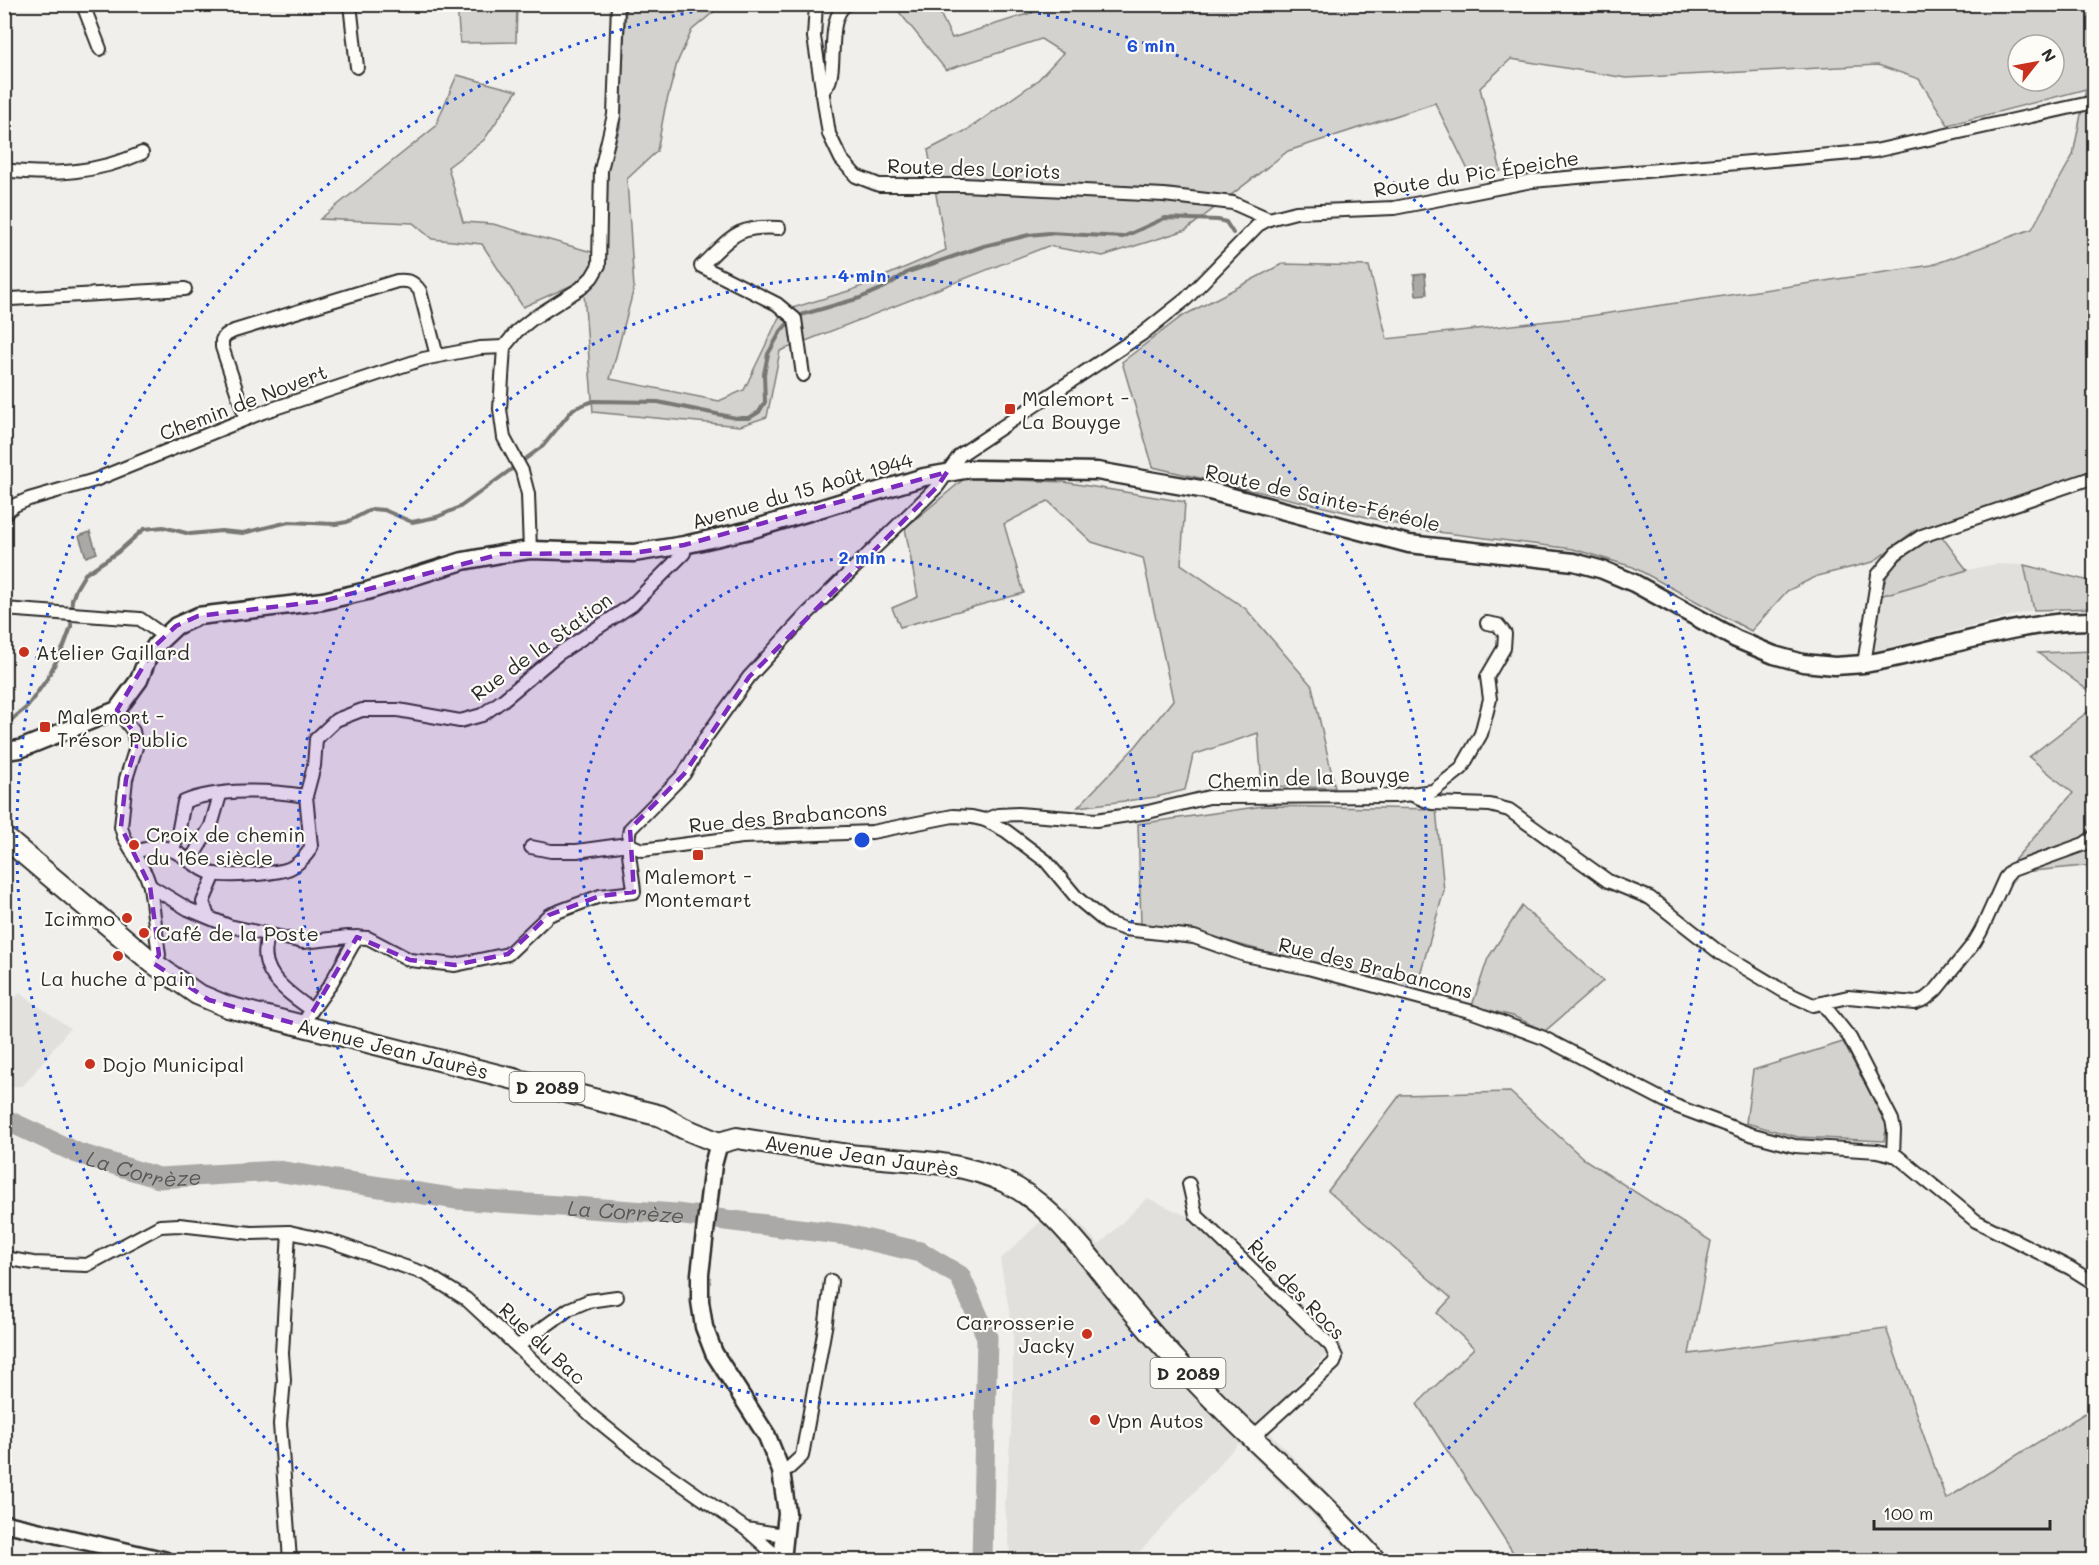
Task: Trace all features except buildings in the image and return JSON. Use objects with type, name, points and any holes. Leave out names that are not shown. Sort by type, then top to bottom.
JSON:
[{"type":"main road","name":"Route de Sainte-Féréole","points":[[947,472],[970,469],[1098,471],[1206,490],[1409,544],[1574,562],[1604,570],[1634,583],[1736,639],[1774,655],[1803,663],[1834,666],[1864,664],[2040,625],[2094,621]]},
{"type":"main road","name":"Avenue du 15 Août 1944","points":[[164,636],[176,626],[198,616],[323,601],[388,585],[463,561],[530,550],[634,553],[684,545],[750,530],[947,472]]},
{"type":"main road","points":[[4,766],[12,750],[117,710],[131,693],[148,657],[164,636]]},
{"type":"main road","name":"Avenue Jean Jaurès","points":[[4,837],[153,963],[209,1000],[228,1007],[308,1018],[661,1116],[719,1143],[737,1138],[850,1155],[915,1160],[966,1168],[1005,1182],[1044,1208],[1072,1235],[1173,1357],[1216,1403],[1253,1437]]},
{"type":"main road","points":[[719,1143],[713,1165],[700,1274],[700,1301],[704,1327],[714,1353],[767,1436],[781,1471],[787,1513],[782,1560]]},
{"type":"main road","name":"D 2089","points":[[1253,1437],[1327,1508],[1376,1560]]},
{"type":"street","points":[[81,4],[100,49]]},
{"type":"street","points":[[350,4],[357,67]]},
{"type":"street","points":[[530,550],[528,494],[522,471],[504,438],[500,409],[504,347],[517,331],[532,319],[581,288],[592,277],[599,265],[601,170],[614,115],[618,4]]},
{"type":"street","name":"Route des Loriots","points":[[816,4],[814,37],[829,134],[841,159],[856,176],[879,185],[963,185],[1164,195],[1233,203],[1269,219]]},
{"type":"street","points":[[822,92],[830,81],[835,23],[842,8],[847,4]]},
{"type":"street","name":"Route du Pic Épeiche","points":[[628,844],[630,829],[684,774],[706,737],[749,677],[807,615],[938,488],[960,455],[1142,334],[1186,299],[1258,225],[1269,219],[1296,212],[1394,208],[1532,181],[1875,151],[2094,102]]},
{"type":"street","points":[[4,170],[32,174],[66,174],[122,162],[142,153]]},
{"type":"street","points":[[779,228],[757,227],[742,230],[701,266],[777,304],[795,319],[803,375]]},
{"type":"street","points":[[246,419],[222,347],[222,340],[234,331],[397,281],[408,280],[415,283],[420,291],[437,356]]},
{"type":"street","points":[[4,301],[11,298],[185,289]]},
{"type":"street","name":"Chemin de Novert","points":[[4,517],[7,511],[29,498],[95,480],[246,419],[423,359],[480,348],[504,347]]},
{"type":"street","points":[[1864,664],[1878,575],[1896,553],[1922,536],[2094,477]]},
{"type":"street","name":"Rue de la Station","points":[[306,796],[315,766],[316,739],[336,720],[362,710],[398,710],[460,721],[482,715],[558,654],[632,605],[684,553],[684,545]]},
{"type":"street","points":[[4,609],[140,619],[164,636]]},
{"type":"street","name":"Chemin de la Bouyge","points":[[985,820],[999,815],[1018,814],[1096,820],[1148,812],[1209,797],[1396,796],[1433,791],[1461,769],[1481,734],[1490,699],[1487,677],[1504,648],[1505,634],[1498,625],[1487,623]]},
{"type":"street","points":[[117,710],[134,731],[136,747],[126,779],[121,827],[150,886],[159,955],[153,963]]},
{"type":"street","points":[[133,853],[161,847],[172,850],[215,874],[249,874],[284,870],[292,867],[310,852],[306,796],[236,792],[196,797],[184,802],[177,839],[172,850]]},
{"type":"street","points":[[1410,794],[1432,803],[1490,805],[1509,810],[1608,881],[1650,898],[1720,953],[1785,992],[1813,1005],[1848,997],[1915,1003],[1925,999],[1936,990],[1974,943],[1982,931],[2005,878],[2012,870],[2084,844],[2094,837]]},
{"type":"street","points":[[190,861],[211,826],[220,795]]},
{"type":"street","name":"Rue des Brabancons","points":[[531,847],[551,851],[577,851],[628,844],[642,850],[742,837],[872,832],[953,816],[985,820],[1006,831],[1046,861],[1077,898],[1107,923],[1125,929],[1194,937],[1245,955],[1308,968],[1473,1012],[1544,1038],[1673,1105],[1750,1134],[1795,1146],[1878,1151],[1893,1155],[1976,1221],[2070,1268],[2094,1283]]},
{"type":"street","points":[[150,886],[163,895],[229,926],[303,942],[368,938],[410,960],[455,965],[508,954],[549,915],[600,896],[634,892],[628,844]]},
{"type":"street","points":[[207,917],[203,902],[215,874]]},
{"type":"street","points":[[269,935],[264,947],[265,960],[273,976],[308,1018],[357,938]]},
{"type":"street","points":[[1823,1004],[1850,1038],[1892,1120],[1893,1155]]},
{"type":"street","name":"Rue des Rocs","points":[[1189,1184],[1196,1215],[1331,1346],[1336,1357],[1334,1363],[1253,1437]]},
{"type":"street","name":"Rue du Bac","points":[[4,1258],[33,1263],[87,1265],[160,1226],[179,1225],[251,1233],[289,1232],[330,1241],[426,1274],[466,1299],[593,1417],[639,1454],[746,1528],[782,1560]]},
{"type":"street","points":[[289,1232],[282,1353],[284,1380],[280,1424],[290,1560]]},
{"type":"street","points":[[781,1471],[789,1468],[802,1456],[831,1281]]},
{"type":"street","points":[[518,1346],[569,1309],[588,1301],[618,1297]]},
{"type":"street","points":[[4,1524],[165,1560]]},
{"type":"street","name":"Rue du Bac","points":[[746,1528],[784,1535]]},
{"type":"highlighted area","points":[[947,472],[937,487],[749,677],[684,774],[630,829],[634,892],[600,896],[549,915],[508,954],[455,965],[410,960],[357,937],[304,1026],[209,1000],[153,963],[159,955],[150,886],[121,827],[126,779],[136,747],[133,731],[117,710],[156,645],[176,626],[198,616],[323,601],[501,554],[634,553],[684,545]]},
{"type":"shaded area","points":[[1059,4],[2094,5],[2094,474],[2063,481],[1914,531],[1873,562],[1817,576],[1787,591],[1751,631],[1633,567],[1573,549],[1422,530],[1153,467],[1122,362],[1181,317],[1282,264],[1369,266],[1387,339],[1576,318],[1932,265],[2032,229],[2073,155],[2086,89],[1948,125],[1919,79],[1878,65],[1626,78],[1511,59],[1480,88],[1501,171],[1469,172],[1435,103],[1288,151],[1186,230],[1103,256],[1048,246],[780,351],[767,417],[740,426],[593,412],[583,280],[523,307],[482,244],[432,239],[413,223],[320,219],[435,127],[457,75],[517,91],[484,140],[448,167],[463,222],[493,224],[606,256],[607,171],[620,127],[626,5],[722,5],[692,30],[677,63],[657,151],[627,179],[634,288],[610,379],[719,401],[744,390],[782,311],[852,290],[946,250],[928,150],[967,130],[1037,81],[1063,53],[1041,39],[946,70],[895,7],[936,5],[952,38]]},
{"type":"shaded area","points":[[457,5],[517,5],[516,42],[460,43]]},
{"type":"shaded area","points":[[1425,274],[1427,294],[1416,295],[1414,275]]},
{"type":"shaded area","points":[[965,478],[1064,482],[1185,502],[1181,564],[1246,609],[1312,686],[1335,788],[1262,786],[1258,733],[1193,755],[1185,790],[1156,797],[1078,807],[1136,746],[1173,700],[1143,558],[1092,542],[1048,501],[1004,524],[1024,593],[900,627],[892,608],[918,597],[905,528]]},
{"type":"shaded area","points":[[90,532],[97,553],[86,557],[79,536]]},
{"type":"shaded area","points":[[1940,534],[1967,570],[1880,596],[1889,570],[1919,543]]},
{"type":"shaded area","points":[[1996,564],[2024,565],[2034,610],[1873,652],[1880,596],[1967,570]]},
{"type":"shaded area","points":[[2024,565],[2094,582],[2094,608],[2034,610]]},
{"type":"shaded area","points":[[2094,651],[2094,695],[2038,653]]},
{"type":"shaded area","points":[[2094,707],[2094,865],[2002,874],[2073,793],[2029,757]]},
{"type":"shaded area","points":[[1263,806],[1436,809],[1444,891],[1415,992],[1197,933],[1141,924],[1138,824]]},
{"type":"shaded area","points":[[1522,906],[1603,981],[1545,1031],[1513,1016],[1472,1006],[1488,958]]},
{"type":"shaded area","points":[[20,993],[70,1028],[24,1085],[9,1088],[5,1085],[5,996],[11,1002]]},
{"type":"shaded area","points":[[1843,1042],[1887,1125],[1884,1141],[1798,1137],[1746,1123],[1753,1070]]},
{"type":"shaded area","points":[[1510,1092],[1584,1159],[1711,1241],[1689,1354],[1886,1328],[1946,1499],[2085,1413],[2094,1412],[2094,1560],[1518,1560],[1417,1404],[1474,1348],[1437,1313],[1451,1298],[1328,1191],[1400,1095]]},
{"type":"shaded area","points":[[1147,1198],[1187,1216],[1327,1354],[1260,1422],[1360,1527],[1388,1560],[1358,1560],[1239,1443],[1132,1560],[1011,1560],[1005,1505],[1013,1406],[1013,1332],[1000,1260],[1038,1224],[1067,1209],[1099,1245]]},
{"type":"waterway","points":[[4,726],[27,707],[47,679],[71,627],[72,600],[85,574],[118,552],[144,529],[163,527],[190,534],[221,531],[243,533],[289,522],[335,524],[347,522],[372,509],[384,510],[412,522],[437,517],[460,507],[543,446],[573,409],[593,401],[658,402],[736,418],[749,418],[759,412],[765,402],[764,374],[768,354],[781,331],[790,321],[804,314],[860,298],[885,287],[908,272],[984,246],[1029,235],[1049,233],[1123,237],[1165,218],[1218,220],[1226,222],[1233,233]]},
{"type":"waterway","name":"La Corrèze","points":[[4,1119],[77,1153],[159,1178],[277,1171],[457,1199],[676,1214],[847,1235],[920,1252],[960,1276],[987,1337],[982,1560]]},
{"type":"place","name":"Malemort - La Bouyge","points":[[1010,409]]},
{"type":"place","name":"Atelier Gaillard","points":[[24,652]]},
{"type":"place","name":"Malemort - Trésor Public","points":[[45,727]]},
{"type":"place","name":"Croix de chemin du 16e siècle","points":[[134,845]]},
{"type":"place","name":"Malemort - Montemart","points":[[698,855]]},
{"type":"place","name":"Icimmo","points":[[127,918]]},
{"type":"place","name":"Café de la Poste","points":[[144,933]]},
{"type":"place","name":"La huche à pain","points":[[118,956]]},
{"type":"place","name":"Dojo Municipal","points":[[90,1064]]},
{"type":"place","name":"Carrosserie Jacky","points":[[1087,1334]]},
{"type":"place","name":"Vpn Autos","points":[[1095,1420]]}]
